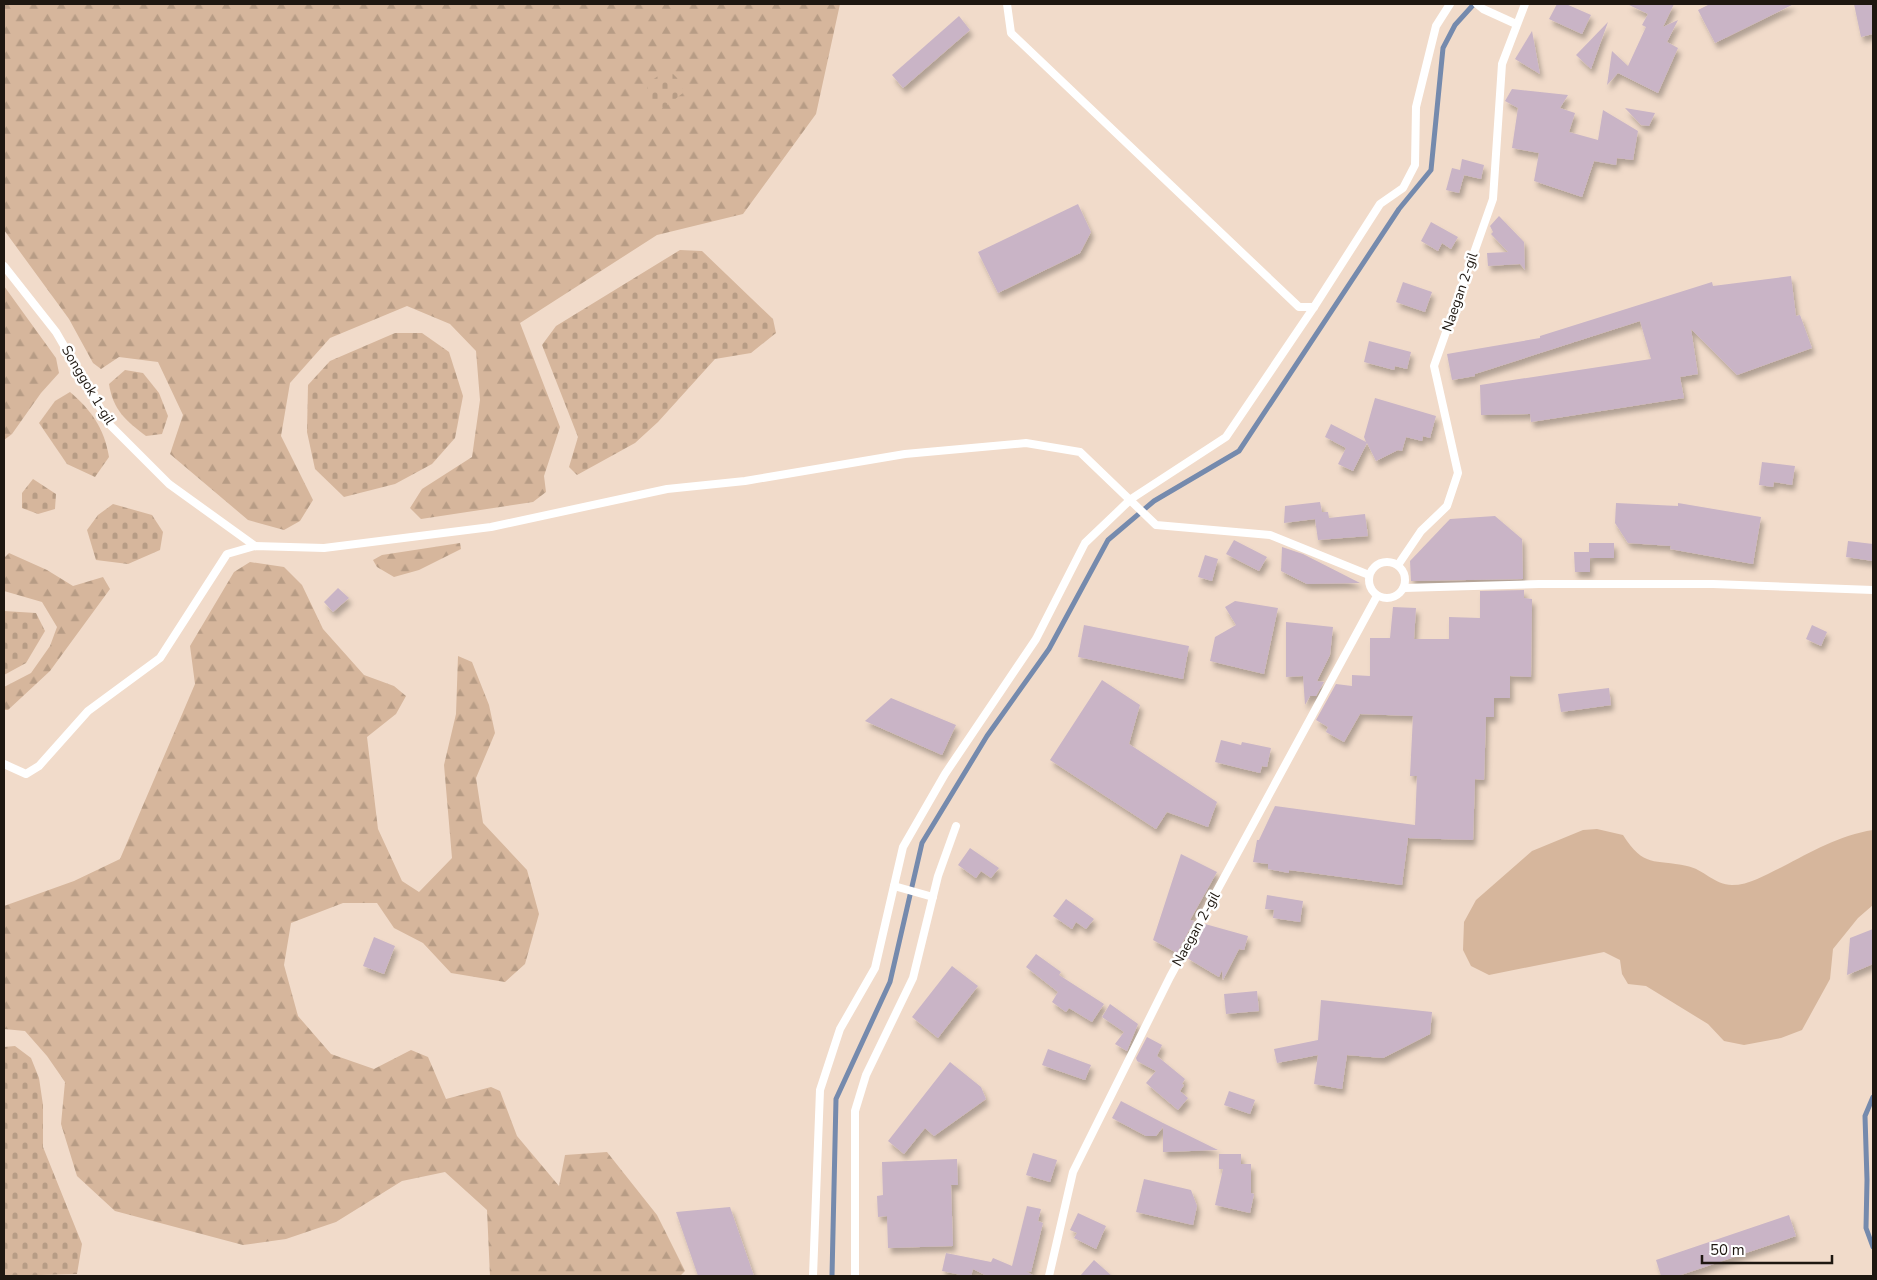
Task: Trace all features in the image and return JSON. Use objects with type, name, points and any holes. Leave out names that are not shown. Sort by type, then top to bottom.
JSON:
[{"type":"lane","points":[[1007,4],[1011,33],[1299,307],[1314,308]]},
{"type":"lane","points":[[813,1276],[820,1090],[840,1029],[874,968],[903,848],[944,774],[1036,639],[1085,543],[1130,499],[1204,453],[1226,437],[1314,308],[1380,204],[1403,188],[1416,165],[1416,106],[1436,26],[1450,4]]},
{"type":"lane","name":"Naegan 2-gil","points":[[1398,565],[1421,531],[1447,506],[1458,473],[1434,366],[1494,199],[1502,64],[1525,4]]},
{"type":"lane","points":[[1480,6],[1516,24]]},
{"type":"lane","name":"Songgok 1-gil","points":[[4,266],[56,332],[110,425],[169,484],[255,546]]},
{"type":"lane","points":[[4,764],[26,774],[39,766],[88,711],[160,658],[227,554],[255,546],[324,548],[491,527],[667,489],[745,481],[905,454],[1026,443],[1080,452],[1156,525],[1270,535],[1369,575]]},
{"type":"lane","points":[[1404,588],[1405,576],[1398,565],[1391,562],[1378,563],[1369,575],[1370,587],[1382,599],[1392,598],[1404,588],[1539,584],[1712,584],[1873,590]]},
{"type":"lane","name":"Naegan 2-gil","points":[[1049,1276],[1074,1172],[1170,977],[1377,596]]},
{"type":"lane","points":[[855,1276],[855,1111],[866,1075],[913,978],[933,897],[956,826]]},
{"type":"lane","points":[[894,886],[933,897]]},
{"type":"green space","points":[[4,4],[840,4],[816,114],[743,214],[657,235],[520,323],[560,427],[544,476],[546,492],[533,502],[421,519],[410,508],[422,489],[472,457],[480,400],[476,351],[450,324],[407,306],[330,338],[290,383],[281,436],[313,500],[300,521],[284,530],[248,520],[170,454],[183,415],[158,362],[119,357],[101,369],[93,363],[69,319],[4,230]]},
{"type":"green space","points":[[671,72],[681,82],[683,93],[665,107],[654,109],[645,97],[646,91],[653,80]]},
{"type":"green space","points":[[680,250],[702,251],[773,319],[776,333],[751,353],[715,359],[658,422],[635,443],[577,475],[569,467],[578,437],[542,345],[556,326]]},
{"type":"green space","points":[[4,286],[56,358],[59,373],[41,393],[12,434],[4,440]]},
{"type":"green space","points":[[395,333],[422,333],[449,352],[463,396],[455,438],[432,464],[395,484],[344,497],[315,469],[307,432],[308,385],[330,361]]},
{"type":"green space","points":[[125,370],[143,373],[159,393],[168,416],[162,434],[146,436],[132,425],[117,408],[109,384]]},
{"type":"green space","points":[[70,392],[91,413],[104,437],[107,447],[109,457],[95,477],[67,464],[39,423],[55,401]]},
{"type":"green space","points":[[33,479],[56,494],[55,509],[38,514],[22,508],[22,493]]},
{"type":"green space","points":[[113,504],[152,515],[163,532],[160,550],[128,564],[96,560],[87,530],[98,515]]},
{"type":"green space","points":[[460,543],[461,549],[419,570],[394,577],[377,567],[373,560],[382,555]]},
{"type":"green space","points":[[9,553],[47,570],[73,586],[103,577],[110,589],[50,671],[8,710],[4,710],[4,687],[31,673],[50,646],[57,627],[42,602],[4,591],[4,558]]},
{"type":"green space","points":[[250,562],[284,567],[302,585],[323,629],[364,675],[394,686],[406,696],[396,714],[367,737],[378,829],[402,881],[419,892],[452,858],[444,765],[456,714],[458,656],[472,662],[489,705],[495,733],[476,778],[483,823],[527,870],[539,914],[525,964],[505,982],[451,973],[423,943],[394,928],[377,903],[343,903],[291,923],[284,965],[298,1016],[331,1054],[374,1069],[411,1050],[428,1057],[446,1099],[491,1087],[500,1091],[517,1136],[559,1186],[565,1155],[607,1152],[657,1215],[685,1271],[680,1276],[490,1276],[487,1210],[445,1172],[402,1181],[336,1222],[286,1239],[243,1245],[115,1211],[77,1176],[61,1124],[65,1082],[47,1056],[25,1031],[4,1029],[4,906],[74,881],[120,859],[195,684],[190,646],[234,572]]},
{"type":"green space","points":[[4,611],[36,613],[45,631],[26,663],[4,675]]},
{"type":"green space","points":[[1597,829],[1623,835],[1637,853],[1650,860],[1687,866],[1715,880],[1732,885],[1739,885],[1758,879],[1837,840],[1873,830],[1873,905],[1858,918],[1833,949],[1830,979],[1802,1030],[1781,1038],[1744,1045],[1724,1041],[1708,1024],[1646,986],[1628,984],[1622,974],[1620,960],[1604,952],[1489,975],[1471,966],[1463,950],[1464,922],[1476,900],[1532,851],[1583,830]]},
{"type":"green space","points":[[15,1046],[31,1058],[39,1078],[43,1105],[43,1147],[82,1244],[77,1274],[4,1276],[4,1047]]},
{"type":"building","points":[[1557,4],[1566,4],[1591,15],[1582,34],[1549,19]]},
{"type":"building","points":[[1627,4],[1674,4],[1663,27],[1678,20],[1667,42],[1678,48],[1658,93],[1618,73],[1607,85],[1612,51],[1628,66],[1646,27],[1642,25],[1648,14]]},
{"type":"building","points":[[1710,4],[1794,4],[1715,43],[1698,10]]},
{"type":"building","points":[[1854,4],[1873,4],[1873,34],[1861,37]]},
{"type":"building","points":[[959,16],[970,30],[903,88],[892,75]]},
{"type":"building","points":[[1608,22],[1591,69],[1576,55]]},
{"type":"building","points":[[1532,31],[1540,74],[1515,59]]},
{"type":"building","points":[[1512,89],[1568,95],[1560,108],[1575,113],[1569,132],[1598,140],[1603,110],[1638,131],[1633,160],[1617,158],[1616,165],[1594,161],[1582,197],[1534,181],[1539,153],[1512,148],[1518,108],[1505,101]]},
{"type":"building","points":[[1625,108],[1655,113],[1649,126],[1641,125]]},
{"type":"building","points":[[1462,159],[1484,165],[1481,179],[1464,175],[1459,193],[1446,190],[1452,168],[1460,170]]},
{"type":"building","points":[[1078,204],[1091,232],[1080,253],[998,293],[978,252]]},
{"type":"building","points":[[1499,216],[1524,242],[1525,270],[1520,264],[1488,266],[1487,253],[1508,252],[1491,234],[1493,232],[1490,226]]},
{"type":"building","points":[[1431,222],[1458,237],[1451,249],[1442,243],[1438,251],[1421,241]]},
{"type":"building","points":[[1791,276],[1796,316],[1800,315],[1812,348],[1737,375],[1691,329],[1698,374],[1680,377],[1684,398],[1531,422],[1530,414],[1481,415],[1480,385],[1651,359],[1640,321],[1475,374],[1475,376],[1452,380],[1447,354],[1540,338],[1540,336],[1712,282],[1713,286]]},
{"type":"building","points":[[1403,282],[1432,292],[1425,312],[1396,302]]},
{"type":"building","points":[[1369,341],[1411,352],[1407,369],[1395,366],[1394,370],[1364,362]]},
{"type":"building","points":[[1375,398],[1436,416],[1430,438],[1423,436],[1422,441],[1406,437],[1402,451],[1398,450],[1376,461],[1367,443],[1353,471],[1338,464],[1346,448],[1325,437],[1331,424],[1366,442],[1364,437]]},
{"type":"building","points":[[1762,462],[1795,466],[1792,485],[1774,482],[1773,487],[1759,485]]},
{"type":"building","points":[[1320,502],[1322,512],[1328,512],[1329,518],[1365,514],[1368,536],[1318,540],[1315,519],[1284,523],[1285,506]]},
{"type":"building","points":[[1616,503],[1678,506],[1678,503],[1761,517],[1753,564],[1670,549],[1671,546],[1628,543],[1615,523]]},
{"type":"building","points":[[1495,516],[1522,539],[1523,579],[1411,581],[1410,561],[1450,519]]},
{"type":"building","points":[[1234,540],[1267,557],[1259,571],[1226,554]]},
{"type":"building","points":[[1848,541],[1873,544],[1873,561],[1846,557]]},
{"type":"building","points":[[1589,543],[1614,543],[1614,558],[1590,558],[1590,572],[1575,572],[1574,552],[1589,552]]},
{"type":"building","points":[[1282,547],[1303,554],[1360,583],[1307,584],[1281,571]]},
{"type":"building","points":[[1205,555],[1218,559],[1212,581],[1198,577]]},
{"type":"building","points":[[338,588],[349,598],[333,612],[324,602]]},
{"type":"building","points":[[1524,590],[1524,598],[1532,599],[1531,677],[1510,676],[1510,698],[1494,698],[1494,717],[1486,717],[1484,780],[1475,779],[1473,840],[1408,838],[1402,885],[1289,870],[1289,873],[1268,869],[1268,864],[1253,862],[1257,840],[1259,840],[1275,806],[1415,825],[1417,776],[1410,776],[1413,716],[1360,714],[1344,742],[1326,732],[1328,727],[1316,720],[1336,684],[1352,686],[1352,675],[1370,676],[1370,638],[1390,638],[1393,607],[1416,608],[1414,639],[1449,639],[1449,617],[1480,618],[1480,591]]},
{"type":"building","points":[[1235,601],[1278,608],[1264,674],[1210,661],[1215,637],[1236,625],[1225,607]]},
{"type":"building","points":[[1286,622],[1333,627],[1330,655],[1317,681],[1324,682],[1316,696],[1310,696],[1305,705],[1303,676],[1286,677]]},
{"type":"building","points":[[1084,625],[1189,646],[1183,679],[1078,657]]},
{"type":"building","points":[[1812,625],[1827,632],[1821,646],[1806,639]]},
{"type":"building","points":[[1102,680],[1140,705],[1129,744],[1217,802],[1208,827],[1167,812],[1156,829],[1050,760]]},
{"type":"building","points":[[1609,688],[1611,705],[1561,712],[1558,694]]},
{"type":"building","points":[[891,698],[956,725],[942,755],[865,721]]},
{"type":"building","points":[[1221,740],[1241,745],[1242,742],[1271,748],[1267,767],[1262,766],[1260,773],[1215,762]]},
{"type":"building","points":[[970,848],[999,868],[991,878],[981,871],[976,878],[958,865]]},
{"type":"building","points":[[1181,854],[1217,872],[1190,920],[1194,921],[1177,953],[1153,940]]},
{"type":"building","points":[[1267,895],[1303,901],[1300,922],[1273,918],[1274,910],[1265,909]]},
{"type":"building","points":[[1066,899],[1094,919],[1086,929],[1076,922],[1072,929],[1053,916]]},
{"type":"building","points":[[1205,924],[1248,936],[1244,950],[1239,949],[1223,980],[1222,970],[1219,977],[1187,958]]},
{"type":"building","points":[[1873,929],[1873,964],[1847,975],[1850,938]]},
{"type":"building","points":[[374,937],[395,946],[384,974],[363,966]]},
{"type":"building","points":[[1036,954],[1061,972],[1059,975],[1104,1004],[1092,1022],[1069,1008],[1066,1012],[1052,1002],[1058,992],[1026,967]]},
{"type":"building","points":[[952,966],[978,986],[938,1038],[912,1017]]},
{"type":"building","points":[[1257,991],[1259,1011],[1226,1014],[1224,994]]},
{"type":"building","points":[[1321,1000],[1432,1012],[1430,1034],[1383,1058],[1347,1055],[1342,1089],[1314,1084],[1318,1055],[1277,1063],[1274,1049],[1318,1040]]},
{"type":"building","points":[[1110,1004],[1138,1024],[1127,1051],[1115,1044],[1124,1032],[1102,1017]]},
{"type":"building","points":[[1147,1037],[1162,1045],[1157,1056],[1185,1079],[1180,1091],[1188,1098],[1178,1110],[1146,1083],[1156,1071],[1137,1061],[1136,1058]]},
{"type":"building","points":[[1048,1049],[1091,1065],[1085,1080],[1042,1065]]},
{"type":"building","points":[[950,1062],[981,1087],[986,1099],[934,1136],[925,1128],[904,1154],[888,1141]]},
{"type":"building","points":[[1229,1091],[1255,1100],[1250,1114],[1224,1105]]},
{"type":"building","points":[[1121,1101],[1218,1150],[1163,1152],[1163,1127],[1156,1136],[1146,1136],[1112,1118]]},
{"type":"building","points":[[1033,1153],[1057,1160],[1050,1182],[1026,1175]]},
{"type":"building","points":[[1219,1154],[1241,1154],[1241,1164],[1251,1164],[1251,1193],[1254,1194],[1250,1213],[1215,1205],[1223,1169],[1219,1169]]},
{"type":"building","points":[[957,1159],[958,1185],[951,1185],[953,1246],[888,1248],[887,1216],[878,1217],[877,1196],[883,1195],[882,1162]]},
{"type":"building","points":[[1144,1179],[1191,1190],[1197,1206],[1193,1225],[1136,1212]]},
{"type":"building","points":[[1027,1206],[1041,1209],[1038,1221],[1043,1223],[1031,1272],[1026,1271],[1034,1276],[985,1276],[973,1269],[971,1276],[966,1276],[942,1271],[946,1253],[991,1262],[993,1258],[1012,1266]]},
{"type":"building","points":[[730,1207],[754,1276],[698,1276],[676,1212]]},
{"type":"building","points":[[1078,1213],[1106,1226],[1096,1249],[1074,1238],[1077,1233],[1070,1230]]},
{"type":"building","points":[[1789,1215],[1796,1236],[1678,1276],[1661,1276],[1656,1260]]},
{"type":"building","points":[[1094,1260],[1112,1276],[1080,1276]]},
{"type":"waterway","points":[[832,1276],[836,1099],[890,982],[922,843],[987,736],[1049,649],[1108,540],[1154,501],[1239,451],[1399,209],[1431,170],[1443,48],[1455,25],[1474,4]]},
{"type":"waterway","points":[[1873,1097],[1865,1116],[1866,1228],[1873,1247]]}]
